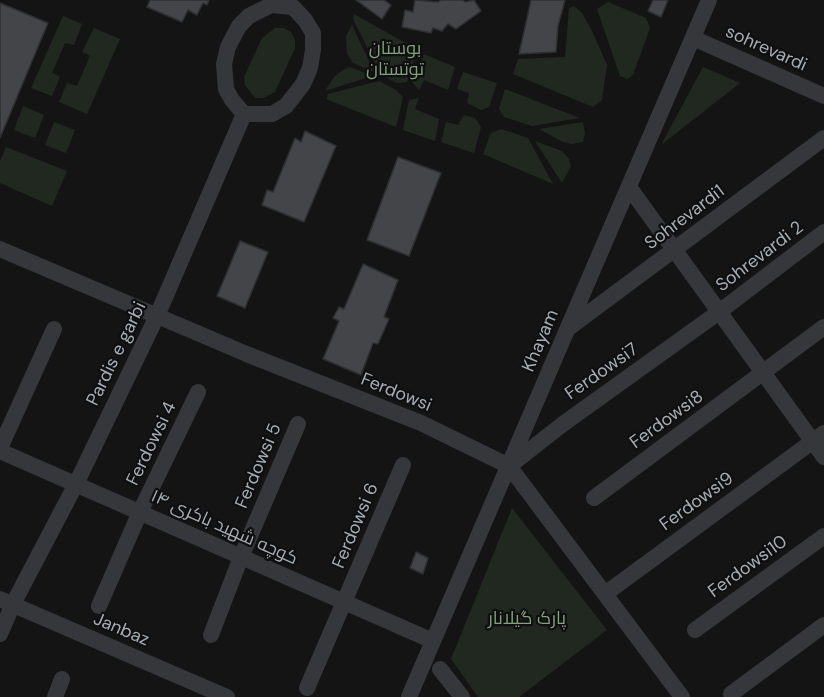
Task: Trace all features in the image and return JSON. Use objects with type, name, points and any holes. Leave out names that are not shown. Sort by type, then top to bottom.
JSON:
[{"type":"street","name":"Khayam","points":[[409,697],[709,0]]},
{"type":"street","points":[[271,4],[295,4],[313,33],[312,59],[303,84],[286,106],[272,114],[244,114],[226,89],[224,64],[228,47],[239,26],[262,8],[271,4]]},
{"type":"street","name":"sohrevardi","points":[[693,38],[824,96]]},
{"type":"street","name":"Pardis e garbi","points":[[0,634],[6,602],[76,484],[157,316],[244,114]]},
{"type":"street","name":"Sohrevardi1","points":[[568,328],[824,138]]},
{"type":"street","points":[[629,187],[764,374],[818,437],[824,457]]},
{"type":"street","name":"Sohrevardi 2","points":[[719,312],[824,232]]},
{"type":"street","name":"Ferdowsi","points":[[0,249],[157,316],[422,423],[509,466],[682,697]]},
{"type":"street","name":"Ferdowsi7","points":[[509,466],[563,424],[719,312]]},
{"type":"street","name":"Ferdowsi8","points":[[594,498],[764,374],[824,327]]},
{"type":"street","points":[[0,449],[54,329]]},
{"type":"street","name":"Ferdowsi 4","points":[[99,606],[140,512],[198,392]]},
{"type":"street","name":"Ferdowsi 5","points":[[211,635],[241,556],[298,424]]},
{"type":"street","name":"Ferdowsi9","points":[[605,594],[818,437]]},
{"type":"street","name":"کوچه شهید باکری ۱۴","points":[[0,449],[433,641]]},
{"type":"street","name":"Ferdowsi 6","points":[[307,688],[403,465]]},
{"type":"street","name":"Ferdowsi10","points":[[694,630],[824,536]]},
{"type":"street","name":"Janbaz","points":[[6,602],[227,697]]},
{"type":"street","points":[[730,694],[824,625]]},
{"type":"street","points":[[441,669],[462,697]]},
{"type":"street","points":[[55,697],[62,679]]},
{"type":"green space","points":[[608,2],[646,18],[650,28],[633,75],[627,79],[620,76],[597,9]]},
{"type":"green space","points":[[574,6],[582,13],[607,65],[602,100],[593,107],[513,74],[518,59],[565,57],[569,8]]},
{"type":"green space","name":"بوستان توتستان","points":[[354,14],[418,50],[407,82],[397,83],[381,75],[353,19]]},
{"type":"green space","points":[[63,16],[82,24],[74,45],[65,43],[52,73],[60,77],[52,96],[31,88]]},
{"type":"green space","name":"بوستان توتستان","points":[[352,25],[374,72],[353,63],[347,53],[346,36]]},
{"type":"green space","points":[[94,28],[120,39],[87,114],[59,102],[67,83],[77,86],[90,56],[82,52]]},
{"type":"green space","points":[[275,28],[284,28],[291,32],[295,40],[295,48],[275,92],[263,98],[255,98],[245,85],[244,77],[262,38]]},
{"type":"green space","name":"بوستان توتستان","points":[[424,54],[455,67],[448,90],[424,80],[419,90],[412,82]]},
{"type":"green space","name":"بوستان توتستان","points":[[350,67],[372,76],[325,91],[334,77]]},
{"type":"green space","points":[[703,67],[740,83],[661,145]]},
{"type":"green space","name":"بوستان توتستان","points":[[463,72],[497,83],[489,107],[481,110],[467,103],[469,93],[457,89]]},
{"type":"green space","name":"بوستان توتستان","points":[[379,81],[396,90],[403,97],[396,127],[326,99],[328,94]]},
{"type":"green space","points":[[505,89],[580,118],[532,126],[504,117],[499,109]]},
{"type":"green space","name":"بوستان توتستان","points":[[419,98],[415,109],[439,119],[435,141],[403,130],[409,100]]},
{"type":"green space","points":[[23,106],[44,115],[35,138],[14,130]]},
{"type":"green space","name":"بوستان توتستان","points":[[464,115],[475,118],[481,127],[474,153],[441,142],[446,122],[458,125]]},
{"type":"green space","points":[[54,122],[75,130],[66,153],[45,145]]},
{"type":"green space","points":[[583,122],[585,133],[583,142],[572,144],[563,142],[539,129]]},
{"type":"green space","points":[[501,129],[528,138],[553,184],[483,154],[491,133]]},
{"type":"green space","points":[[535,141],[562,151],[569,159],[571,166],[562,183]]},
{"type":"green space","points":[[6,147],[67,171],[52,206],[0,183],[0,161]]},
{"type":"green space","name":"پارک گیلانار","points":[[512,508],[607,630],[519,697],[478,697],[451,659]]},
{"type":"building","points":[[150,0],[209,0],[207,5],[203,3],[197,15],[188,10],[182,22],[147,7]]},
{"type":"building","points":[[356,0],[384,0],[391,5],[382,19]]},
{"type":"building","points":[[415,0],[438,2],[463,0],[465,2],[474,0],[481,11],[456,29],[448,24],[442,31],[433,28],[431,33],[402,27],[405,10],[413,12]]},
{"type":"building","points":[[531,0],[565,0],[558,26],[556,52],[519,54]]},
{"type":"building","points":[[653,0],[668,0],[661,17],[648,11]]},
{"type":"building","points":[[0,3],[48,23],[0,138]]},
{"type":"building","points":[[305,131],[336,146],[304,222],[262,205],[267,190],[273,192],[295,138],[301,142]]},
{"type":"building","points":[[398,157],[441,173],[409,256],[367,240]]},
{"type":"building","points":[[240,241],[268,252],[245,308],[217,296]]},
{"type":"building","points":[[363,264],[398,280],[384,317],[389,319],[378,344],[373,343],[361,375],[323,359],[339,321],[333,318],[339,307],[344,309]]},
{"type":"building","points":[[416,552],[428,558],[423,574],[410,568]]}]
